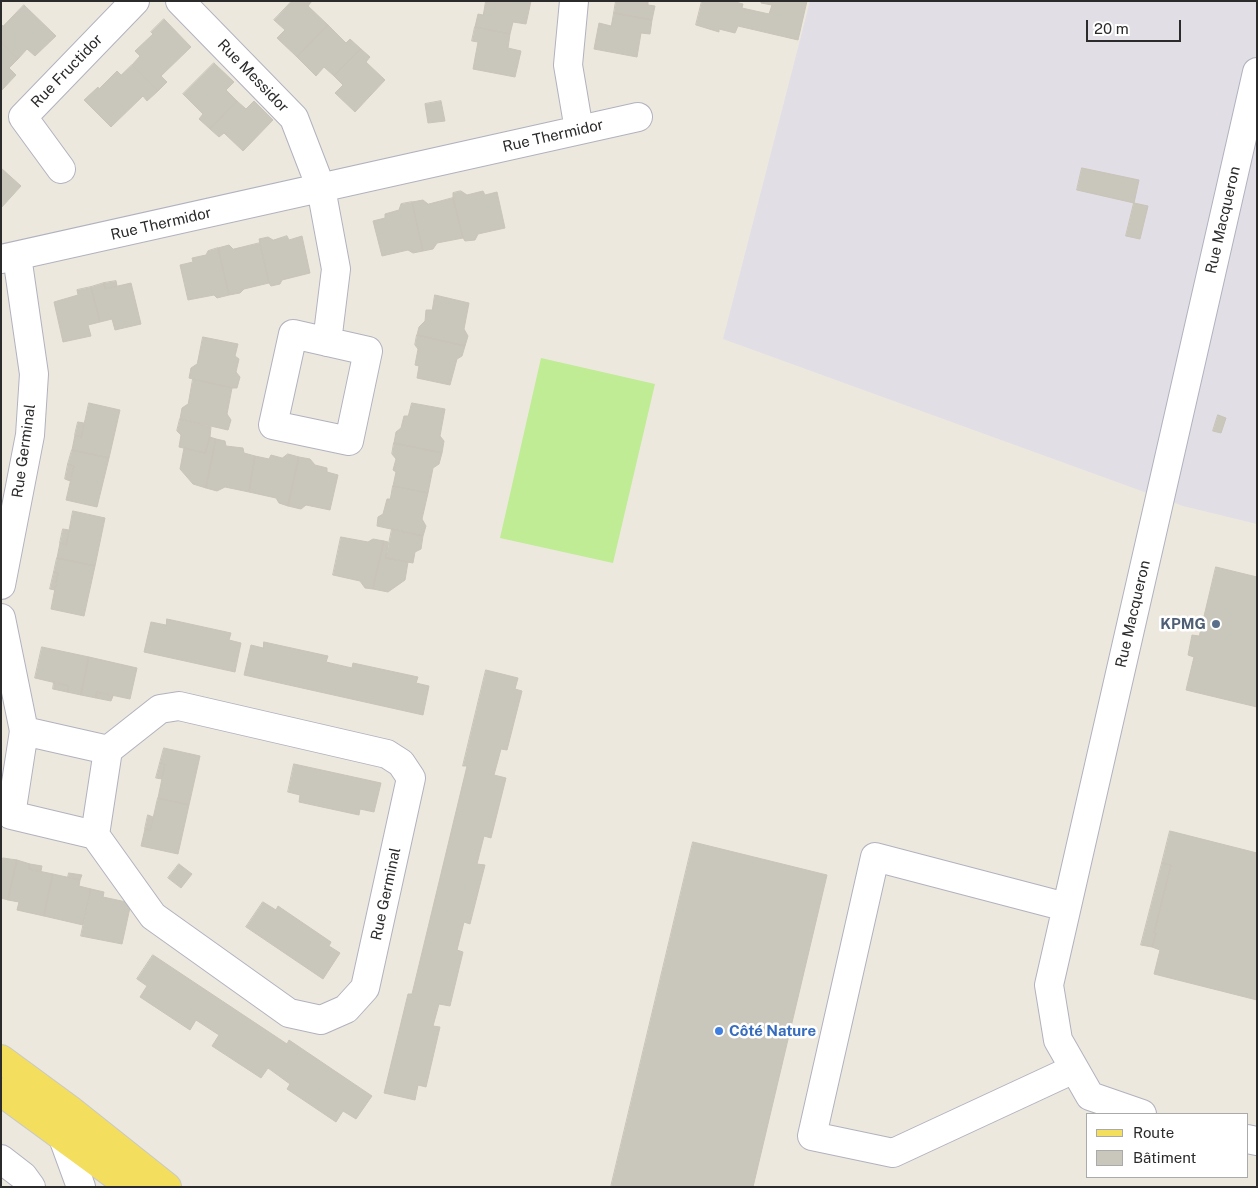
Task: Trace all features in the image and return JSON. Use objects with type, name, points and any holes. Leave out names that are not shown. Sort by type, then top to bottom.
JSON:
[{"type":"main road","points":[[1,1059],[70,1109],[167,1187]]},
{"type":"main road","points":[[1,1092],[132,1187]]},
{"type":"street","name":"Rue Fructidor","points":[[61,169],[23,117],[135,1]]},
{"type":"street","name":"Rue Messidor","points":[[180,1],[294,118],[321,188]]},
{"type":"street","points":[[574,1],[568,65],[580,130]]},
{"type":"street","name":"Rue Macqueron","points":[[1139,1113],[1090,1096],[1058,1040],[1048,985],[1257,72]]},
{"type":"street","name":"Rue Thermidor","points":[[9,258],[638,117]]},
{"type":"street","points":[[321,188],[336,269],[327,342]]},
{"type":"street","name":"Rue Germinal","points":[[1,585],[30,435],[34,374],[9,258]]},
{"type":"street","points":[[1,618],[24,731],[10,815],[94,835],[108,750],[24,731]]},
{"type":"street","name":"Rue Germinal","points":[[94,835],[153,916],[289,1013],[321,1020],[346,1009],[366,988],[411,778],[401,763],[388,754],[179,706],[160,709],[108,750]]},
{"type":"street","points":[[1066,907],[876,857],[812,1136],[893,1153],[1074,1069]]},
{"type":"street","points":[[62,1135],[81,1187]]},
{"type":"street","points":[[1,1159],[23,1176],[31,1187]]},
{"type":"shaded area","points":[[810,1],[1257,1],[1257,524],[1183,506],[723,339]]},
{"type":"green space","points":[[541,358],[655,384],[613,563],[500,538]]},
{"type":"building","points":[[292,1],[312,1],[308,6],[328,25],[297,57],[277,38],[285,30],[274,20]]},
{"type":"building","points":[[486,1],[531,1],[526,24],[513,22],[510,34],[475,27],[478,14],[483,15]]},
{"type":"building","points":[[616,1],[648,1],[648,5],[655,6],[652,20],[614,13]]},
{"type":"building","points":[[702,1],[732,1],[743,4],[742,8],[769,14],[772,5],[761,3],[761,1],[807,1],[798,40],[738,26],[735,33],[719,29],[719,32],[696,25]]},
{"type":"building","points":[[24,5],[56,36],[35,56],[27,49],[18,59],[1,42],[1,24],[3,26]]},
{"type":"building","points":[[614,13],[652,20],[650,34],[641,33],[637,57],[594,49],[599,23],[611,26]]},
{"type":"building","points":[[164,19],[191,47],[161,76],[167,82],[158,91],[132,65],[140,56],[135,51],[153,34],[151,32]]},
{"type":"building","points":[[328,25],[346,43],[350,39],[361,49],[334,76],[324,67],[316,76],[297,57]]},
{"type":"building","points":[[475,27],[510,34],[508,48],[521,51],[515,77],[473,69],[478,42],[472,41]]},
{"type":"building","points":[[1,42],[18,59],[9,68],[16,75],[1,91]]},
{"type":"building","points":[[361,49],[370,57],[366,62],[385,80],[355,112],[335,93],[343,85],[334,76]]},
{"type":"building","points":[[214,63],[234,82],[226,90],[237,101],[210,129],[199,119],[203,114],[183,94]]},
{"type":"building","points":[[132,65],[158,91],[147,101],[143,96],[111,127],[84,100],[98,87],[99,89],[117,71],[121,75]]},
{"type":"building","points":[[237,101],[246,109],[254,101],[273,120],[243,151],[224,133],[219,137],[210,129]]},
{"type":"building","points":[[441,101],[445,121],[428,123],[425,104]]},
{"type":"building","points":[[1,168],[21,186],[1,208]]},
{"type":"building","points":[[1082,168],[1139,180],[1134,203],[1077,190]]},
{"type":"building","points":[[461,191],[467,195],[483,191],[485,195],[497,192],[505,228],[478,234],[475,240],[465,241],[453,198],[453,193]]},
{"type":"building","points":[[453,198],[463,238],[437,243],[433,249],[423,251],[412,202],[423,200],[428,204]]},
{"type":"building","points":[[412,202],[423,251],[413,253],[408,250],[382,256],[373,221],[385,218],[385,214],[399,210],[401,204]]},
{"type":"building","points":[[1134,203],[1148,206],[1140,239],[1126,236]]},
{"type":"building","points":[[287,236],[289,240],[302,236],[310,273],[282,280],[280,284],[271,286],[259,239],[268,237],[273,240]]},
{"type":"building","points":[[260,243],[269,283],[229,295],[218,248],[229,245],[233,249]]},
{"type":"building","points":[[218,248],[229,295],[217,298],[214,295],[188,300],[180,265],[193,262],[192,258],[206,255],[208,251]]},
{"type":"building","points":[[116,281],[117,286],[105,289],[104,283]]},
{"type":"building","points":[[104,283],[105,289],[131,283],[141,324],[115,330],[112,319],[100,322],[91,287]]},
{"type":"building","points":[[91,287],[100,322],[88,325],[91,336],[63,342],[54,302],[78,295],[77,290]]},
{"type":"building","points":[[435,295],[469,303],[464,329],[468,336],[465,346],[417,335],[419,327],[425,321],[426,310],[432,310]]},
{"type":"building","points":[[417,335],[465,346],[462,356],[457,359],[450,385],[417,378],[419,366],[415,365],[418,349],[415,345]]},
{"type":"building","points":[[203,337],[238,344],[235,356],[239,359],[236,372],[240,377],[237,388],[189,378],[191,368],[197,364]]},
{"type":"building","points":[[193,379],[232,388],[227,414],[231,420],[228,430],[180,419],[182,408],[188,404]]},
{"type":"building","points":[[89,403],[120,410],[109,458],[72,450],[75,435],[81,437]]},
{"type":"building","points":[[412,403],[445,409],[440,436],[444,441],[442,453],[394,443],[396,432],[401,428],[404,416],[408,416]]},
{"type":"building","points":[[1218,415],[1226,418],[1221,433],[1213,431]]},
{"type":"building","points":[[180,419],[211,427],[205,453],[179,447],[181,435],[177,431]]},
{"type":"building","points":[[78,422],[84,423],[81,437],[75,435]]},
{"type":"building","points":[[210,437],[216,439],[206,488],[193,484],[180,469],[184,448],[205,453]]},
{"type":"building","points":[[216,439],[225,441],[226,446],[243,448],[244,453],[255,456],[249,492],[225,487],[217,491],[206,488]]},
{"type":"building","points":[[394,443],[442,453],[439,464],[433,468],[428,493],[393,486],[396,472],[393,470],[396,459],[392,454]]},
{"type":"building","points":[[72,450],[109,458],[97,507],[66,500],[74,466],[68,464]]},
{"type":"building","points":[[288,454],[299,457],[288,506],[279,503],[276,498],[249,492],[255,456],[269,459],[271,455],[282,458]]},
{"type":"building","points":[[299,457],[310,459],[315,465],[327,468],[327,472],[338,475],[330,510],[306,505],[301,509],[288,506]]},
{"type":"building","points":[[68,464],[74,466],[70,481],[65,479]]},
{"type":"building","points":[[393,486],[428,493],[422,519],[426,526],[423,536],[377,526],[378,517],[383,514],[387,499],[390,499]]},
{"type":"building","points":[[73,511],[105,518],[95,566],[57,558],[60,543],[66,545]]},
{"type":"building","points":[[63,529],[69,530],[66,545],[60,543]]},
{"type":"building","points":[[392,529],[423,536],[421,549],[415,552],[413,563],[386,558]]},
{"type":"building","points":[[341,537],[368,542],[373,539],[384,541],[373,589],[365,588],[360,581],[333,575]]},
{"type":"building","points":[[384,541],[388,542],[386,558],[408,562],[405,580],[388,592],[373,589]]},
{"type":"building","points":[[57,558],[95,566],[84,616],[51,609],[58,573],[54,572]]},
{"type":"building","points":[[1216,567],[1257,577],[1257,707],[1186,690],[1194,657],[1188,655],[1192,635],[1199,636]]},
{"type":"building","points":[[54,572],[58,573],[55,590],[50,589]]},
{"type":"building","points":[[167,619],[231,633],[229,640],[241,643],[235,672],[144,652],[151,622],[166,625]]},
{"type":"building","points":[[264,642],[328,656],[326,662],[352,668],[353,663],[418,677],[416,683],[429,686],[423,715],[244,675],[251,645],[263,648]]},
{"type":"building","points":[[42,647],[89,657],[81,695],[67,692],[69,686],[35,678]]},
{"type":"building","points":[[89,657],[137,668],[130,699],[97,692],[96,698],[81,695]]},
{"type":"building","points":[[486,670],[518,678],[515,689],[522,691],[507,750],[501,749],[494,775],[506,778],[491,838],[484,836],[477,864],[485,865],[470,924],[464,922],[457,950],[463,952],[450,1006],[439,1004],[433,1026],[440,1027],[426,1087],[418,1085],[415,1100],[384,1093],[408,994],[412,994],[467,766],[463,766]]},
{"type":"building","points":[[54,682],[69,686],[67,692],[53,689]]},
{"type":"building","points":[[97,692],[113,696],[111,701],[96,698]]},
{"type":"building","points":[[164,748],[200,756],[189,805],[158,798],[165,764],[160,763]]},
{"type":"building","points":[[160,763],[165,764],[162,779],[156,778]]},
{"type":"building","points":[[294,764],[381,783],[374,812],[360,809],[359,815],[299,802],[300,795],[288,792]]},
{"type":"building","points":[[158,798],[189,805],[178,854],[141,846],[145,829],[150,830]]},
{"type":"building","points":[[148,815],[153,817],[150,830],[145,829]]},
{"type":"building","points":[[1170,831],[1257,853],[1257,1000],[1154,974],[1160,950],[1152,947],[1171,865],[1162,863]]},
{"type":"building","name":"Côté Nature","points":[[693,842],[827,875],[753,1187],[611,1187]]},
{"type":"building","points":[[3,858],[17,860],[8,900],[1,898],[1,863]]},
{"type":"building","points":[[17,860],[30,864],[29,869],[53,874],[44,916],[17,910],[19,902],[8,900]]},
{"type":"building","points":[[1162,863],[1171,865],[1154,933],[1156,933],[1152,947],[1141,945]]},
{"type":"building","points":[[30,864],[42,866],[41,871],[29,869]]},
{"type":"building","points":[[179,864],[192,874],[181,888],[168,878]]},
{"type":"building","points":[[69,873],[82,875],[80,880],[68,877]]},
{"type":"building","points":[[53,874],[80,880],[79,886],[91,889],[83,925],[44,916]]},
{"type":"building","points":[[91,889],[104,892],[103,897],[131,903],[122,944],[81,936]]},
{"type":"building","points":[[263,902],[276,910],[278,906],[331,942],[329,946],[340,953],[323,979],[246,927]]},
{"type":"building","points":[[153,955],[287,1044],[289,1040],[372,1096],[356,1119],[343,1111],[336,1122],[287,1089],[290,1084],[268,1068],[261,1078],[212,1046],[219,1035],[196,1020],[190,1030],[140,997],[147,986],[137,979]]},
{"type":"place","name":"KPMG","points":[[1216,624]]},
{"type":"place","name":"Côté Nature","points":[[719,1031]]}]
